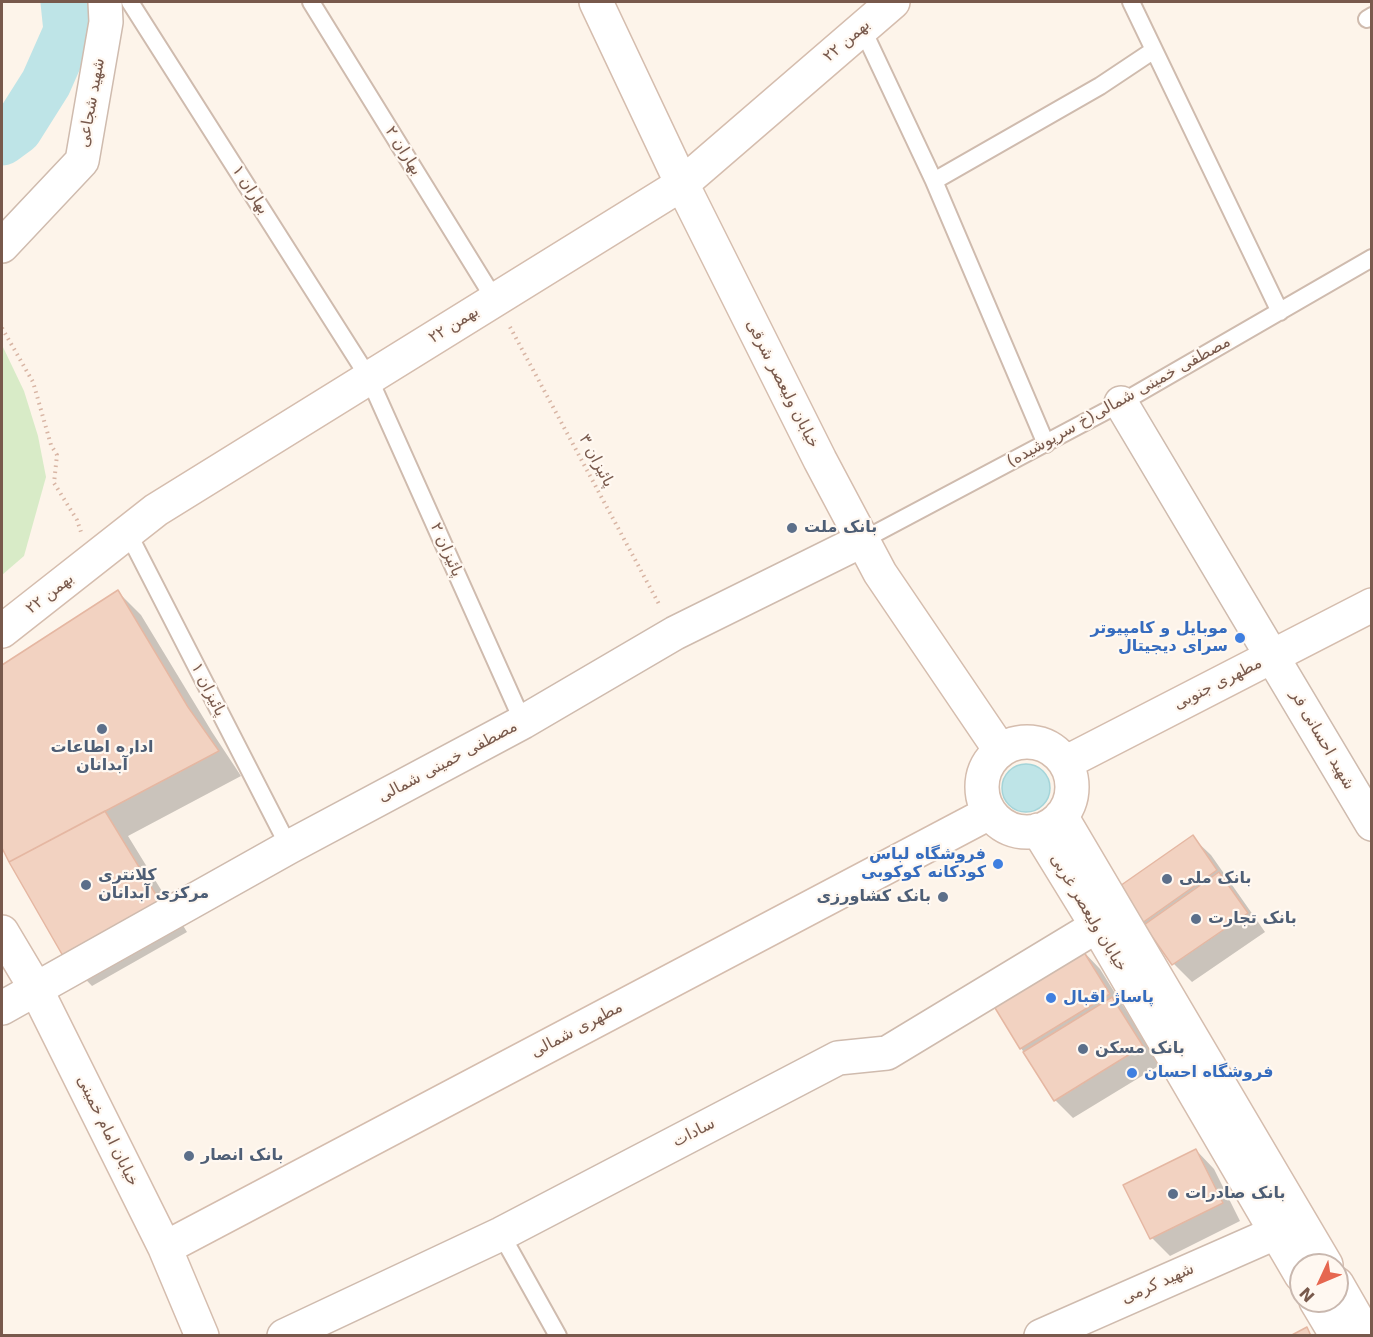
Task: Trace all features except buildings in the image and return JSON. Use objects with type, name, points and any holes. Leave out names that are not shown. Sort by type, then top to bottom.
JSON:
[{"type":"main road","name":"شهید شجاعی","points":[[2,246],[82,161],[106,22],[105,2]]},
{"type":"main road","name":"خیابان ولیعصر شرقی","points":[[596,2],[682,184],[820,460],[880,573],[1000,750]]},
{"type":"main road","name":"۲۲ بهمن","points":[[2,631],[156,510],[682,184],[892,2]]},
{"type":"main road","name":"شهید احسانی فر","points":[[1121,403],[1273,655],[1371,824]]},
{"type":"main road","name":"مصطفی خمینی شمالی","points":[[2,1008],[289,847],[523,722],[675,633],[863,540]]},
{"type":"main road","name":"مطهری جنوبی","points":[[1065,763],[1371,605]]},
{"type":"main road","points":[[1028,741],[1042,744],[1056,752],[1065,763],[1072,790],[1069,804],[1050,823],[1024,832],[999,823],[989,813],[981,786],[983,772],[1000,750],[1013,743],[1028,741]]},
{"type":"main road","name":"مطهری شمالی","points":[[165,1248],[989,813]]},
{"type":"main road","points":[[1050,823],[1319,1253]]},
{"type":"main road","name":"خیابان ولیعصر غربی","points":[[1050,823],[1097,926],[1289,1256]]},
{"type":"main road","name":"سادات","points":[[284,1335],[501,1234],[838,1058],[887,1053],[1097,926]]},
{"type":"main road","name":"خیابان امام خمینی","points":[[2,932],[36,989],[165,1248],[202,1335]]},
{"type":"main road","name":"شهید کرمی","points":[[1041,1335],[1275,1233]]},
{"type":"main road","points":[[1349,1304],[1367,1335]]},
{"type":"main road","points":[[1323,1313],[1337,1335]]},
{"type":"lane","name":"بهاران ۱","points":[[130,2],[369,378]]},
{"type":"lane","name":"بهاران ۲","points":[[311,2],[495,300]]},
{"type":"lane","points":[[1131,2],[1280,312]]},
{"type":"lane","points":[[862,28],[934,181],[1046,444]]},
{"type":"lane","points":[[934,181],[1100,86],[1154,50]]},
{"type":"lane","name":"مصطفی خمینی شمالی(خ سرپوشیده)","points":[[863,540],[1121,403],[1371,258]]},
{"type":"lane","name":"پائیزان ۲","points":[[369,378],[523,722]]},
{"type":"lane","name":"پائیزان ۱","points":[[128,533],[289,847]]},
{"type":"lane","points":[[501,1234],[558,1335]]},
{"type":"path","name":"پائیزان ۳","points":[[495,300],[675,633]]},
{"type":"path","points":[[2,328],[33,382],[51,445],[57,455],[54,483],[77,520],[83,539],[96,558]]},
{"type":"green space","points":[[2,345],[24,391],[38,436],[46,477],[24,556],[2,575]]},
{"type":"water","points":[[1021,764],[1031,764],[1046,774],[1050,788],[1049,797],[1040,808],[1031,812],[1021,812],[1006,802],[1002,793],[1002,783],[1012,768]]},
{"type":"waterway","points":[[2,140],[17,129],[46,83],[69,31],[66,2]]},
{"type":"place","name":"بانک ملت","points":[[792,528]]},
{"type":"place","name":"موبایل و کامپیوتر سرای دیجیتال","points":[[1240,638]]},
{"type":"place","name":"اداره اطاعات آبدانان","points":[[102,729]]},
{"type":"place","name":"فروشگاه لباس کودکانه کوکوبی","points":[[998,864]]},
{"type":"place","name":"بانک ملی","points":[[1167,879]]},
{"type":"place","name":"کلانتری مرکزی آبدانان","points":[[86,885]]},
{"type":"place","name":"بانک کشاورزی","points":[[943,897]]},
{"type":"place","name":"بانک تجارت","points":[[1196,919]]},
{"type":"place","name":"پاساژ اقبال","points":[[1051,998]]},
{"type":"place","name":"بانک مسکن","points":[[1083,1049]]},
{"type":"place","name":"فروشگاه احسان","points":[[1132,1073]]},
{"type":"place","name":"بانک انصار","points":[[189,1156]]},
{"type":"place","name":"بانک صادرات","points":[[1173,1194]]}]
